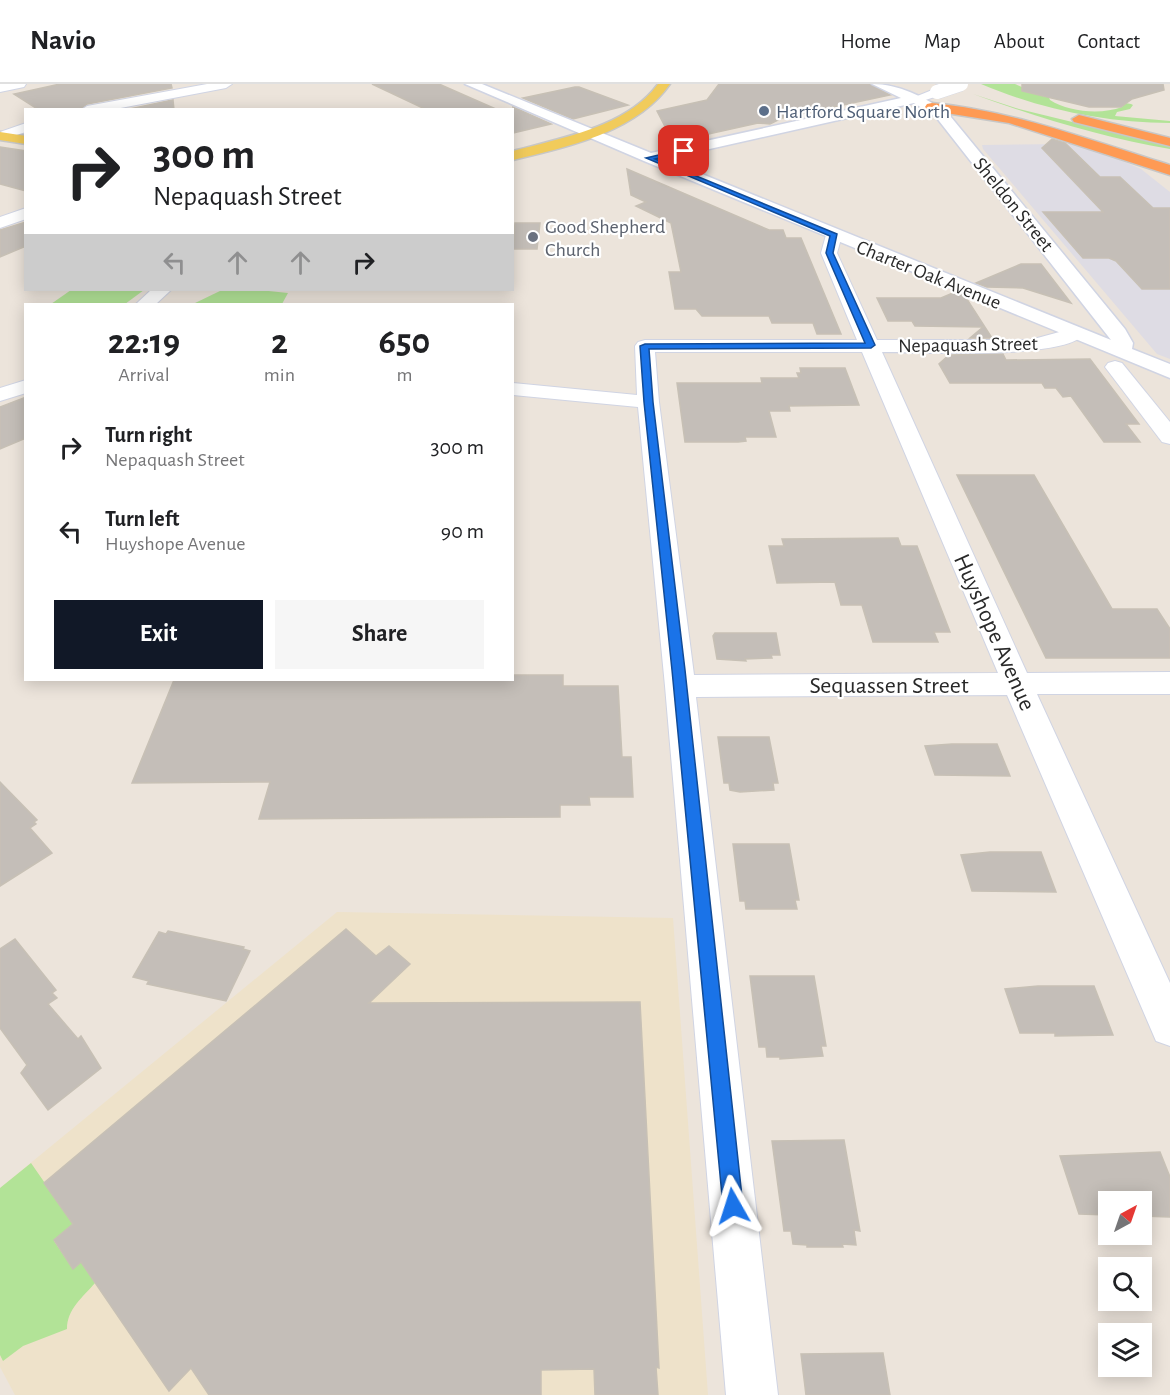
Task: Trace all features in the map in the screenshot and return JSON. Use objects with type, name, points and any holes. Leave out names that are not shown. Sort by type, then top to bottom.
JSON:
[{"type":"highway","points":[[936,94],[1170,152]]},
{"type":"highway","points":[[936,94],[967,110],[1012,120],[1170,170]]},
{"type":"highway","points":[[1004,110],[1170,165]]},
{"type":"highway","points":[[1164,126],[1067,115],[1170,142]]},
{"type":"main road","points":[[514,156],[586,132],[642,109],[656,98],[664,84]]},
{"type":"main road","points":[[0,136],[24,140]]},
{"type":"street","points":[[0,88],[20,84]]},
{"type":"street","points":[[98,108],[226,84]]},
{"type":"street","name":"Charter Oak Avenue","points":[[471,84],[1074,334],[1118,360],[1170,372]]},
{"type":"street","name":"Sheldon Street","points":[[878,84],[916,99],[936,94],[943,116],[1118,333],[1123,343],[1118,360]]},
{"type":"street","points":[[936,94],[964,85]]},
{"type":"street","points":[[649,158],[916,99]]},
{"type":"street","points":[[0,136],[24,128]]},
{"type":"street","points":[[0,223],[24,214]]},
{"type":"street","name":"Huyshope Avenue","points":[[834,235],[829,253],[1170,1027]]},
{"type":"street","points":[[146,303],[161,291]]},
{"type":"street","name":"Nepaquash Street","points":[[648,402],[645,346],[1030,346],[1060,340],[1074,334]]},
{"type":"street","points":[[1118,360],[1170,437]]},
{"type":"street","points":[[0,377],[24,369]]},
{"type":"street","points":[[0,395],[24,387]]},
{"type":"street","points":[[514,389],[648,402],[680,686],[752,1395]]},
{"type":"street","name":"Sequassen Street","points":[[680,686],[1170,683]]},
{"type":"shaded area","points":[[1072,144],[1141,169],[1170,192],[1170,359],[1157,354],[983,149],[982,145]]},
{"type":"shaded area","points":[[337,912],[673,918],[708,1395],[15,1395],[0,1367],[0,1188]]},
{"type":"green space","points":[[981,84],[1015,84],[1045,97],[1048,95],[1050,100],[1076,110],[1105,111],[1122,107],[1125,103],[1131,104],[1133,105],[1130,109],[1117,112],[1115,116],[1170,121],[1170,123],[1122,120],[1074,113],[1026,101]]},
{"type":"green space","points":[[973,94],[1019,109],[1150,141],[1170,147],[1170,149],[1070,126]]},
{"type":"green space","points":[[70,291],[143,291],[126,303],[52,303]]},
{"type":"green space","points":[[220,291],[288,293],[283,303],[195,303]]},
{"type":"green space","points":[[31,1163],[74,1225],[54,1241],[73,1269],[81,1261],[95,1283],[73,1309],[67,1329],[23,1346],[3,1361],[0,1355],[0,1188]]},
{"type":"building","points":[[60,84],[171,84],[172,88],[87,104],[82,108],[36,108],[14,94]]},
{"type":"building","points":[[372,84],[439,84],[493,108],[423,108]]},
{"type":"building","points":[[719,84],[870,84],[890,95],[782,118],[770,124],[758,123],[673,142],[657,111],[707,100]]},
{"type":"building","points":[[1022,84],[1163,84],[1164,90],[1132,99],[1121,107],[1089,107],[1022,91]]},
{"type":"building","points":[[575,87],[628,105],[573,119],[523,98]]},
{"type":"building","points":[[173,100],[174,108],[135,108]]},
{"type":"building","points":[[513,107],[551,124],[514,133]]},
{"type":"building","points":[[1052,139],[1065,143],[1100,177],[1120,177],[1153,208],[1170,208],[1170,289],[1142,289],[1116,261],[1109,258],[1083,258],[1043,212],[1103,212],[1042,148]]},
{"type":"building","points":[[0,147],[24,151],[24,190],[0,184]]},
{"type":"building","points":[[627,169],[769,230],[783,230],[786,238],[801,238],[841,334],[817,334],[813,323],[772,323],[769,316],[702,316],[696,309],[675,309],[669,272],[681,272],[671,223],[636,206],[646,202],[631,195]]},
{"type":"building","points":[[24,223],[24,247],[0,257],[0,230]]},
{"type":"building","name":"Good Shepherd Church","points":[[515,223],[540,223],[537,249],[514,249]]},
{"type":"building","points":[[1021,264],[1041,264],[1071,303],[1023,288],[987,287],[976,283]]},
{"type":"building","points":[[955,292],[965,296],[992,338],[970,338],[983,327],[915,326],[912,321],[888,321],[877,298],[941,298]]},
{"type":"building","points":[[1003,354],[1006,360],[1090,359],[1139,424],[1126,424],[1140,442],[1104,442],[1071,396],[1063,397],[1056,388],[1045,388],[1042,383],[950,383],[939,364],[949,355]]},
{"type":"building","points":[[800,368],[845,368],[859,405],[789,406],[790,411],[769,411],[776,437],[745,437],[746,441],[738,442],[685,442],[677,383],[762,383],[761,378],[799,378],[797,373],[801,373]]},
{"type":"building","points":[[24,398],[24,439],[0,449],[0,407]]},
{"type":"building","points":[[957,475],[1034,475],[1112,609],[1157,609],[1170,629],[1170,658],[1046,658]]},
{"type":"building","points":[[898,538],[901,546],[917,546],[950,632],[934,632],[938,642],[873,642],[862,605],[841,605],[835,582],[777,583],[769,546],[784,546],[782,539]]},
{"type":"building","points":[[715,633],[776,633],[780,655],[771,655],[772,658],[745,659],[746,661],[717,659],[713,636]]},
{"type":"building","points":[[514,675],[563,675],[563,686],[618,686],[622,757],[631,757],[633,797],[589,797],[590,805],[560,805],[560,817],[259,819],[270,782],[132,783],[174,681],[514,681]]},
{"type":"building","points":[[718,737],[769,737],[778,783],[773,783],[774,790],[740,792],[730,790],[729,783],[724,783]]},
{"type":"building","points":[[997,744],[1010,776],[935,775],[925,746]]},
{"type":"building","points":[[0,782],[37,820],[34,822],[36,824],[30,828],[52,853],[0,886]]},
{"type":"building","points":[[733,844],[789,844],[799,900],[795,900],[797,909],[746,909],[745,901],[740,901]]},
{"type":"building","points":[[990,852],[1041,852],[1056,892],[972,891],[961,855]]},
{"type":"building","points":[[346,929],[376,956],[389,946],[410,964],[369,1003],[640,1002],[659,1368],[656,1367],[658,1395],[595,1395],[594,1369],[541,1370],[541,1395],[209,1395],[191,1368],[169,1391],[81,1262],[73,1269],[54,1240],[73,1224],[44,1183]]},
{"type":"building","points":[[168,931],[244,947],[243,949],[250,951],[226,1001],[147,984],[149,981],[133,977],[159,932],[166,934]]},
{"type":"building","points":[[15,939],[56,990],[52,993],[57,998],[48,1004],[78,1039],[81,1036],[101,1068],[48,1110],[21,1073],[27,1065],[0,1028],[0,949]]},
{"type":"building","points":[[750,976],[814,976],[826,1046],[821,1046],[823,1056],[780,1059],[780,1057],[767,1057],[766,1047],[759,1047]]},
{"type":"building","points":[[1038,986],[1094,986],[1113,1035],[1055,1036],[1055,1033],[1020,1033],[1005,989]]},
{"type":"building","points":[[844,1140],[860,1231],[854,1230],[856,1245],[807,1247],[807,1245],[793,1244],[791,1231],[784,1231],[772,1141]]},
{"type":"building","points":[[1160,1152],[1170,1177],[1170,1217],[1152,1216],[1152,1191],[1098,1191],[1098,1215],[1079,1214],[1060,1156]]},
{"type":"building","points":[[883,1353],[890,1395],[806,1395],[801,1354]]},
{"type":"place","name":"Hartford Square North","points":[[764,111]]},
{"type":"place","name":"Good Shepherd Church","points":[[533,237]]},
{"type":"route","points":[[684,151],[649,158],[834,235],[829,253],[871,345],[645,346],[648,402],[733,1206]]}]
